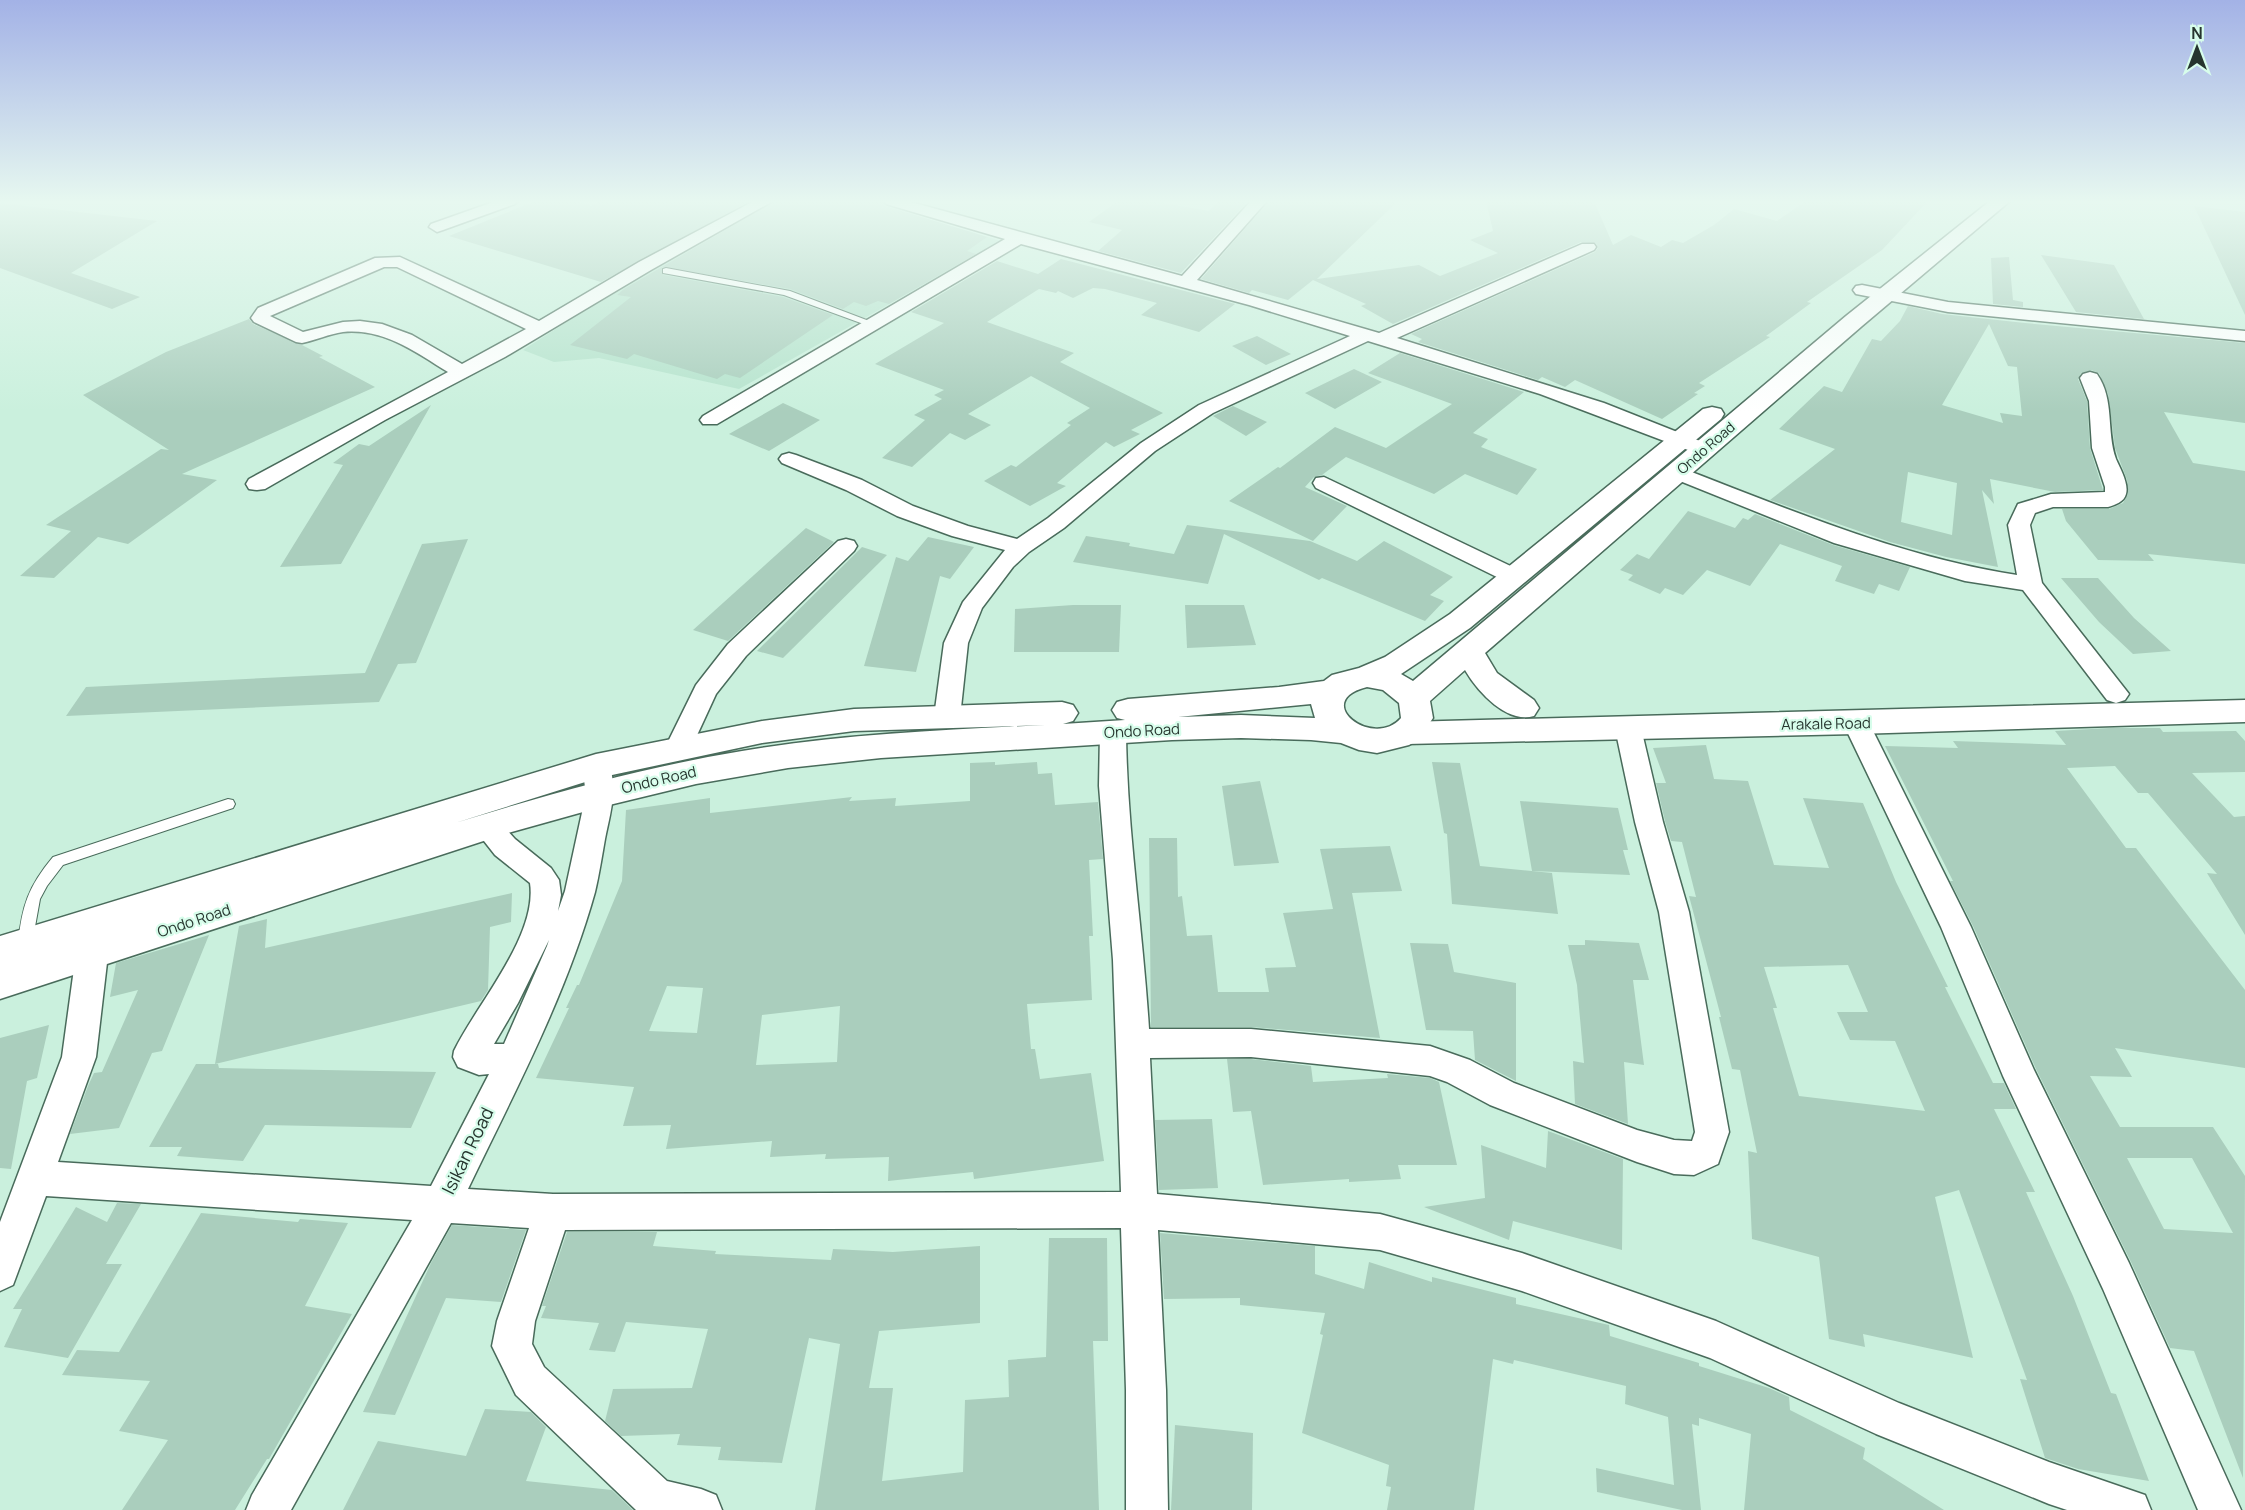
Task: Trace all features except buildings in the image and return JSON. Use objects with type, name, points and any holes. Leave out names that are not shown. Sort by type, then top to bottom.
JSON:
[{"type":"main road","name":"Ondo Road","points":[[1412,713],[1468,649],[1677,473],[1896,271]]},
{"type":"main road","name":"Ondo Road","points":[[1367,677],[1396,664],[1460,621],[1808,338],[1904,271]]},
{"type":"main road","points":[[1468,649],[1486,680],[1523,708]]},
{"type":"main road","points":[[1367,677],[1394,683],[1412,713],[1393,739],[1377,741],[1345,732],[1333,723],[1326,712],[1325,701],[1329,691],[1339,683],[1352,678],[1367,677]]},
{"type":"main road","name":"Arakale Road","points":[[1412,713],[1523,708],[2245,690]]},
{"type":"main road","name":"Ondo Road","points":[[0,983],[487,827],[676,750],[762,732],[843,722],[1161,708],[1329,691]]},
{"type":"main road","name":"Arakale Road","points":[[1412,713],[1628,728],[2245,711]]},
{"type":"main road","name":"Ondo Road","points":[[13,948],[598,780],[698,771],[791,755],[911,744],[1113,732],[1233,728],[1309,728],[1345,732]]},
{"type":"street","points":[[359,271],[264,312],[260,318],[302,338],[344,326],[361,325],[387,329],[462,372]]},
{"type":"street","points":[[420,271],[538,328]]},
{"type":"street","points":[[257,484],[462,372],[636,271]]},
{"type":"street","points":[[710,420],[962,271]]},
{"type":"street","points":[[1146,271],[1567,396],[1703,449]]},
{"type":"street","points":[[1186,282],[1195,271]]},
{"type":"street","points":[[947,717],[956,643],[971,607],[1005,562],[1021,547],[1056,523],[1148,447],[1206,409],[1530,271]]},
{"type":"street","points":[[1874,293],[1948,307],[2245,336]]},
{"type":"street","points":[[2090,378],[2099,401],[2102,448],[2116,487],[2115,495],[2108,500],[2051,501],[2026,509],[2019,525],[2031,584],[2116,694]]},
{"type":"street","points":[[789,459],[854,485],[905,512],[960,531],[1021,547]]},
{"type":"street","points":[[1677,473],[1842,538],[1965,574],[2031,584]]},
{"type":"street","points":[[1324,483],[1513,576]]},
{"type":"street","points":[[676,750],[705,691],[737,650],[846,546]]},
{"type":"street","points":[[1856,723],[1956,927],[2020,1076],[2116,1276],[2220,1510]]},
{"type":"street","points":[[1133,1044],[1251,1043],[1430,1061],[1458,1071],[1503,1094],[1637,1146],[1674,1157],[1694,1158],[1706,1152],[1712,1132],[1674,912],[1649,822],[1628,728]]},
{"type":"street","points":[[1113,732],[1113,786],[1129,960],[1133,1044],[1146,1390],[1147,1510]]},
{"type":"street","name":"Isikan Road","points":[[267,1510],[441,1205],[514,1058],[562,946],[580,891],[598,780]]},
{"type":"street","points":[[487,827],[506,848],[544,880],[547,889],[546,900],[526,957],[498,1011],[471,1051],[470,1057],[478,1060],[514,1058]]},
{"type":"street","points":[[0,1272],[79,1057],[92,954]]},
{"type":"street","points":[[34,1178],[553,1212],[1138,1210],[1380,1232],[1522,1272],[1716,1341],[1890,1420],[2049,1483],[2130,1510]]},
{"type":"street","points":[[553,1212],[515,1330],[512,1346],[530,1381],[656,1500],[702,1510]]},
{"type":"lane","points":[[666,272],[787,293],[872,324]]},
{"type":"lane","points":[[13,948],[30,903],[42,880],[58,861],[228,804]]},
{"type":"shaded area","points":[[647,271],[947,271],[739,389],[599,358],[554,362],[523,350]]}]
